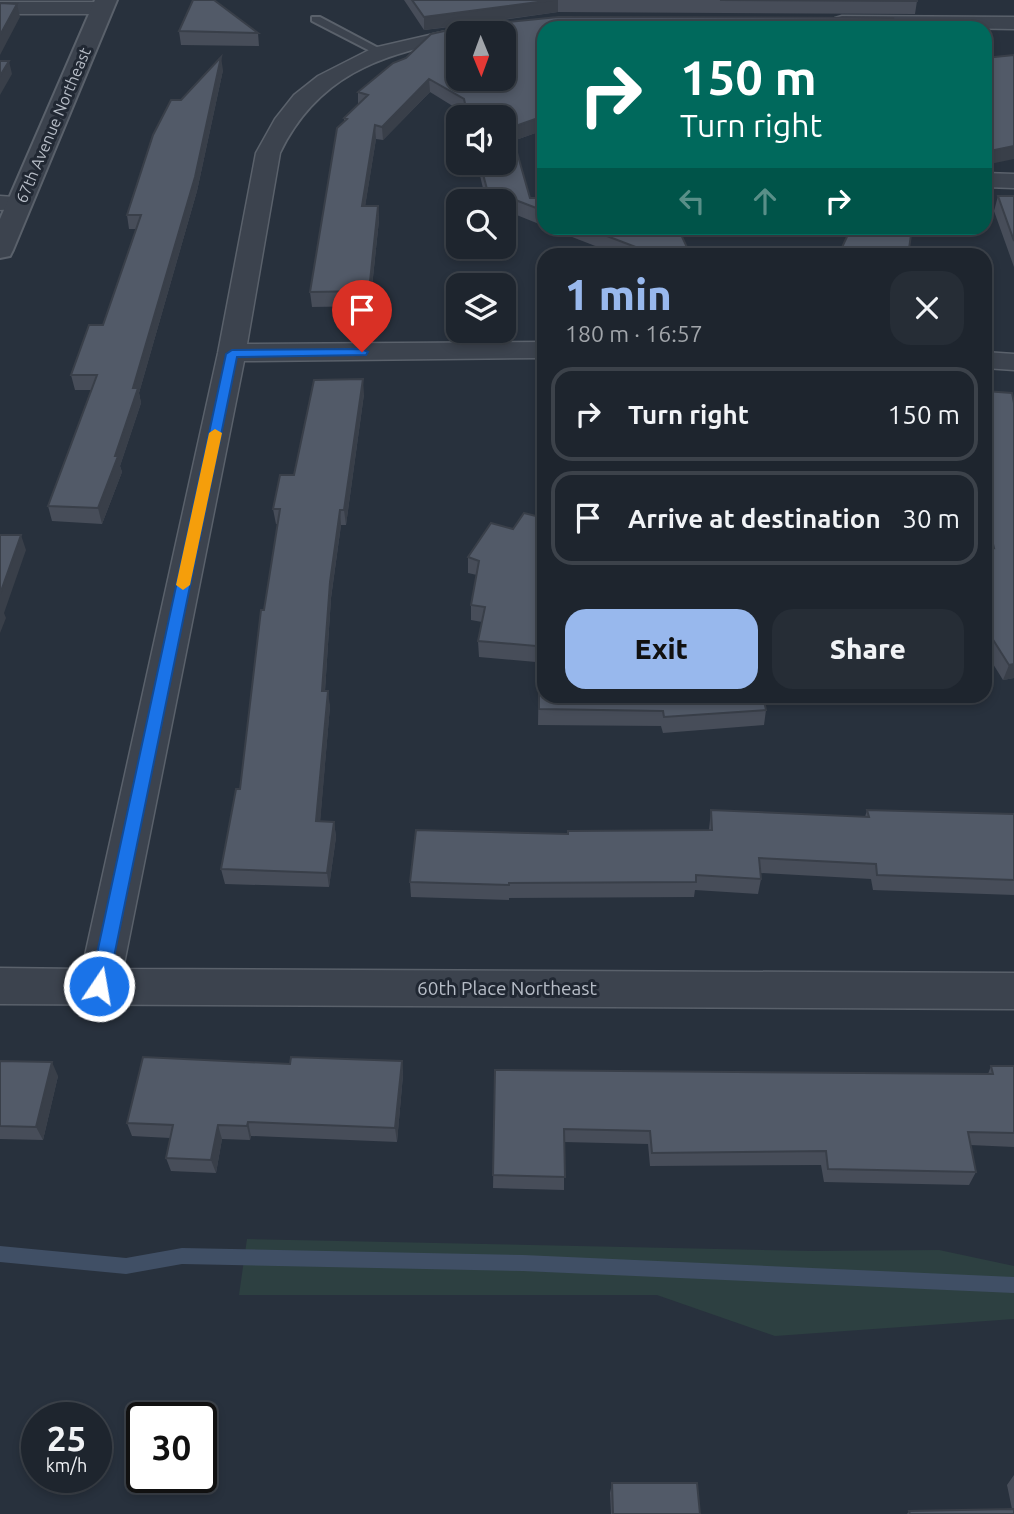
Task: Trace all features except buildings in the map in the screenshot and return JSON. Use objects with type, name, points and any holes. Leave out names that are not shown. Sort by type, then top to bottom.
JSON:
[{"type":"street","points":[[992,0],[1014,15]]},
{"type":"street","points":[[0,8],[105,4]]},
{"type":"street","name":"67th Avenue Northeast","points":[[0,250],[10,203],[105,4]]},
{"type":"street","points":[[992,23],[1014,23]]},
{"type":"street","points":[[99,986],[232,354],[268,153],[276,132],[308,92],[338,71],[380,52],[446,35]]},
{"type":"street","points":[[992,180],[1014,181]]},
{"type":"street","points":[[232,354],[537,350]]},
{"type":"street","points":[[992,360],[1014,362]]},
{"type":"street","name":"60th Place Northeast","points":[[0,986],[1014,991]]},
{"type":"lane","points":[[316,19],[380,52]]},
{"type":"shaded area","points":[[247,1239],[811,1251],[939,1250],[1014,1266],[1014,1319],[775,1336],[657,1295],[239,1295]]},
{"type":"waterway","points":[[0,1254],[126,1266],[182,1256],[523,1263],[1014,1285]]},
{"type":"slow traffic","points":[[183,585],[215,433]]},
{"type":"route","points":[[99,986],[232,354],[362,352]]}]
